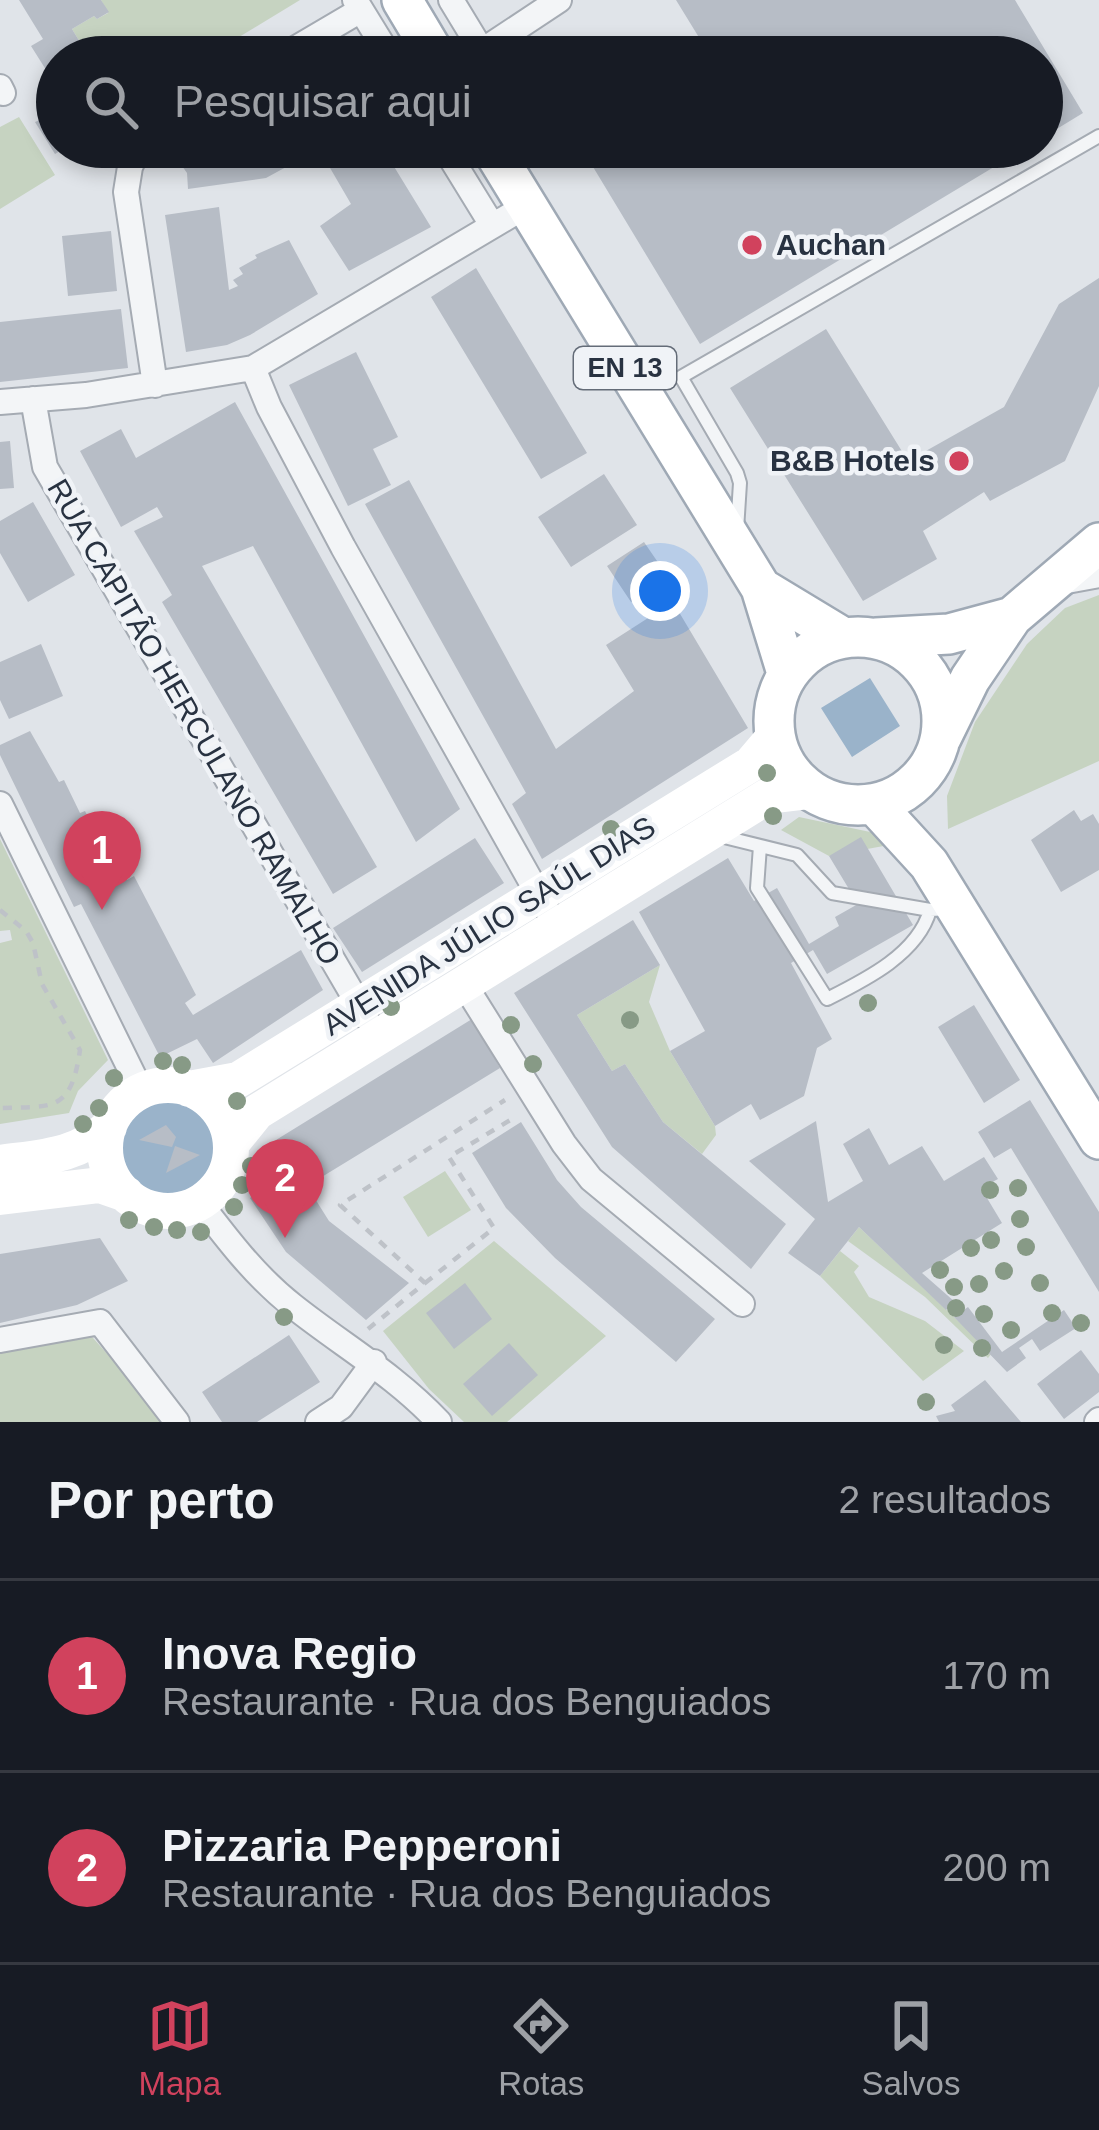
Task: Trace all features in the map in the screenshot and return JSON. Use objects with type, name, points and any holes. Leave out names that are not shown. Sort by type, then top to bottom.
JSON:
[{"type":"main road","points":[[402,0],[423,36]]},
{"type":"main road","name":"EN 13","points":[[496,168],[509,215],[760,588],[788,674]]},
{"type":"main road","points":[[1012,616],[949,634],[858,638],[811,650],[788,674],[775,704],[774,737],[787,768],[810,791],[841,804],[874,804],[905,791],[934,753],[970,680],[1012,616],[1099,543]]},
{"type":"main road","name":"EN 13","points":[[760,588],[858,638],[905,651],[928,674],[941,704],[928,864]]},
{"type":"main road","name":"AVENIDA JÚLIO SAÚL DIAS","points":[[231,1144],[256,1112],[369,1021],[548,910],[751,764],[774,737]]},
{"type":"main road","name":"AVENIDA JÚLIO SAÚL DIAS","points":[[189,1089],[238,1080],[464,984],[548,910],[707,833],[768,796],[810,791]]},
{"type":"main road","points":[[874,804],[928,864],[943,909],[1099,1139]]},
{"type":"main road","points":[[0,1197],[100,1185],[165,1210],[199,1202],[223,1178],[231,1144],[218,1110],[208,1099],[189,1089],[165,1085],[141,1091],[119,1108],[109,1127],[107,1163],[126,1194]]},
{"type":"main road","points":[[0,1163],[72,1153],[109,1127]]},
{"type":"street","points":[[451,0],[469,36]]},
{"type":"street","points":[[505,36],[559,0]]},
{"type":"street","points":[[312,36],[358,5],[377,36]]},
{"type":"street","points":[[130,168],[125,193],[155,386]]},
{"type":"street","points":[[0,402],[155,386],[253,368],[509,215],[464,168]]},
{"type":"street","points":[[253,368],[343,547],[548,910]]},
{"type":"street","name":"RUA CAPITÃO HERCULANO RAMALHO","points":[[33,400],[45,467],[369,1021]]},
{"type":"street","points":[[1054,584],[1099,575]]},
{"type":"street","points":[[0,804],[141,1091]]},
{"type":"street","points":[[464,984],[591,1179],[742,1304]]},
{"type":"street","points":[[199,1202],[275,1290],[374,1362],[439,1422]]},
{"type":"street","points":[[0,1340],[100,1322],[177,1422]]},
{"type":"street","points":[[318,1422],[341,1407],[374,1362]]},
{"type":"lane","points":[[1063,157],[1099,136]]},
{"type":"lane","points":[[736,549],[740,483],[681,377],[1043,168]]},
{"type":"lane","points":[[707,833],[797,855],[832,893],[943,909]]},
{"type":"lane","points":[[760,846],[757,888],[827,999],[873,977],[943,909]]},
{"type":"path","points":[[0,1108],[34,1110],[57,1103],[76,1074],[80,1050],[42,984],[34,943],[26,931],[2,915]]},
{"type":"path","points":[[424,1282],[340,1204],[515,1094]]},
{"type":"path","points":[[363,1333],[494,1228],[449,1156],[523,1112]]},
{"type":"green space","points":[[101,0],[300,0],[241,36],[76,36],[72,29],[108,13]]},
{"type":"green space","points":[[19,117],[36,144],[36,168],[51,168],[55,175],[0,209],[0,127]]},
{"type":"green space","points":[[1099,595],[1099,761],[948,829],[947,796],[975,722],[1027,644],[1065,608]]},
{"type":"green space","points":[[799,817],[875,833],[889,845],[829,856],[781,830]]},
{"type":"green space","points":[[0,839],[108,1060],[78,1091],[69,1113],[0,1124],[0,943],[12,940],[10,930],[0,931]]},
{"type":"green space","points":[[660,965],[649,1002],[670,1051],[715,1126],[716,1135],[702,1154],[663,1122],[625,1064],[612,1071],[577,1015]]},
{"type":"green space","points":[[445,1171],[471,1210],[428,1237],[403,1197]]},
{"type":"green space","points":[[859,1227],[992,1353],[988,1358],[925,1297],[848,1241]]},
{"type":"green space","points":[[494,1241],[606,1336],[507,1422],[464,1422],[429,1389],[383,1331]]},
{"type":"green space","points":[[840,1251],[859,1266],[854,1272],[869,1297],[925,1321],[964,1351],[923,1381],[820,1276]]},
{"type":"green space","points":[[86,1330],[161,1422],[0,1422],[0,1346]]},
{"type":"water","points":[[870,678],[900,726],[852,757],[821,708]]},
{"type":"water","points":[[167,1099],[186,1102],[201,1113],[212,1128],[212,1166],[201,1181],[186,1192],[167,1195],[148,1192],[133,1181],[122,1166],[119,1147],[122,1128],[133,1113],[148,1102]]},
{"type":"building","points":[[19,0],[101,0],[109,12],[72,29],[76,36],[41,36]]},
{"type":"building","points":[[676,0],[1015,0],[1037,36],[698,36]]},
{"type":"building","points":[[1063,80],[1083,113],[1063,125]]},
{"type":"building","points":[[183,168],[284,168],[266,178],[188,189]]},
{"type":"building","points":[[330,168],[395,168],[431,227],[349,271],[320,226],[351,204]]},
{"type":"building","name":"Auchan","points":[[594,168],[992,168],[700,344]]},
{"type":"building","points":[[219,207],[229,290],[238,286],[233,280],[243,274],[239,268],[289,240],[318,294],[250,335],[227,345],[186,352],[165,215]]},
{"type":"building","points":[[111,231],[117,291],[68,296],[62,236]]},
{"type":"building","points":[[476,268],[587,453],[541,479],[431,297]]},
{"type":"building","points":[[1099,278],[1099,386],[1065,461],[990,501],[984,492],[923,531],[937,559],[863,601],[730,388],[826,329],[908,461],[1004,407],[1059,304]]},
{"type":"building","points":[[121,309],[128,368],[0,382],[0,322]]},
{"type":"building","points":[[356,352],[398,437],[373,449],[391,485],[348,506],[289,385]]},
{"type":"building","points":[[235,402],[460,809],[416,842],[253,546],[202,566],[377,867],[333,894],[162,602],[172,595],[134,531],[163,517],[157,507],[121,527],[80,451],[121,429],[136,458]]},
{"type":"building","points":[[10,441],[14,488],[0,489],[0,442]]},
{"type":"building","points":[[604,474],[637,525],[571,567],[538,517]]},
{"type":"building","points":[[409,480],[556,749],[634,691],[606,645],[673,602],[748,728],[542,859],[512,804],[526,793],[365,504]]},
{"type":"building","points":[[33,502],[75,575],[28,602],[0,553],[0,521]]},
{"type":"building","points":[[644,542],[668,577],[631,602],[607,566]]},
{"type":"building","points":[[41,644],[63,696],[9,719],[0,700],[0,662]]},
{"type":"building","points":[[30,731],[80,813],[85,811],[103,847],[109,844],[127,880],[134,876],[196,995],[185,1003],[193,1015],[301,950],[323,990],[213,1063],[197,1039],[160,1057],[81,904],[74,907],[0,755],[0,745]]},
{"type":"building","points":[[1074,810],[1081,821],[1093,814],[1099,824],[1099,870],[1061,892],[1031,840]]},
{"type":"building","points":[[861,837],[913,925],[827,974],[813,950],[791,963],[832,1039],[817,1048],[804,1096],[760,1120],[751,1104],[715,1126],[670,1051],[705,1031],[639,912],[728,858],[754,901],[777,888],[809,944],[839,926],[835,917],[858,904],[829,856]]},
{"type":"building","points":[[475,838],[504,883],[362,972],[333,928]]},
{"type":"building","points":[[633,920],[660,965],[577,1015],[612,1071],[625,1064],[663,1122],[786,1224],[751,1269],[612,1147],[514,993]]},
{"type":"building","points":[[974,1005],[1020,1080],[984,1103],[938,1027]]},
{"type":"building","points":[[472,1019],[500,1068],[307,1186],[329,1221],[409,1283],[366,1320],[286,1252],[250,1198],[282,1177],[263,1148]]},
{"type":"building","points":[[1030,1100],[1099,1212],[1099,1292],[1011,1148],[994,1158],[978,1132]]},
{"type":"building","points":[[816,1121],[828,1202],[863,1181],[843,1144],[869,1128],[889,1165],[922,1146],[944,1181],[984,1157],[998,1179],[981,1188],[1002,1223],[922,1273],[955,1302],[946,1310],[859,1227],[820,1276],[788,1253],[815,1219],[749,1161]]},
{"type":"building","points":[[521,1122],[557,1180],[581,1207],[715,1319],[676,1362],[555,1258],[506,1208],[472,1153]]},
{"type":"building","points":[[166,1125],[176,1137],[172,1147],[139,1140]]},
{"type":"building","points":[[175,1146],[200,1155],[166,1173]]},
{"type":"building","points":[[100,1238],[128,1281],[77,1305],[0,1323],[0,1254]]},
{"type":"building","points":[[465,1283],[492,1319],[454,1349],[426,1313]]},
{"type":"building","points":[[968,1307],[1002,1352],[1064,1310],[1076,1328],[1040,1351],[1032,1339],[1019,1348],[1026,1358],[1007,1372],[954,1317]]},
{"type":"building","points":[[289,1335],[320,1382],[257,1422],[222,1422],[202,1392]]},
{"type":"building","points":[[509,1343],[538,1375],[492,1416],[463,1384]]},
{"type":"building","points":[[1081,1350],[1099,1374],[1099,1392],[1064,1419],[1037,1384]]},
{"type":"building","points":[[985,1380],[1021,1422],[939,1422],[936,1416],[955,1411],[951,1405]]},
{"type":"place","name":"Auchan","points":[[752,245]]},
{"type":"place","name":"B&B Hotels","points":[[959,461]]},
{"type":"place","name":"Inova Regio","points":[[102,910]]},
{"type":"place","name":"Pizzaria Pepperoni","points":[[285,1238]]}]
